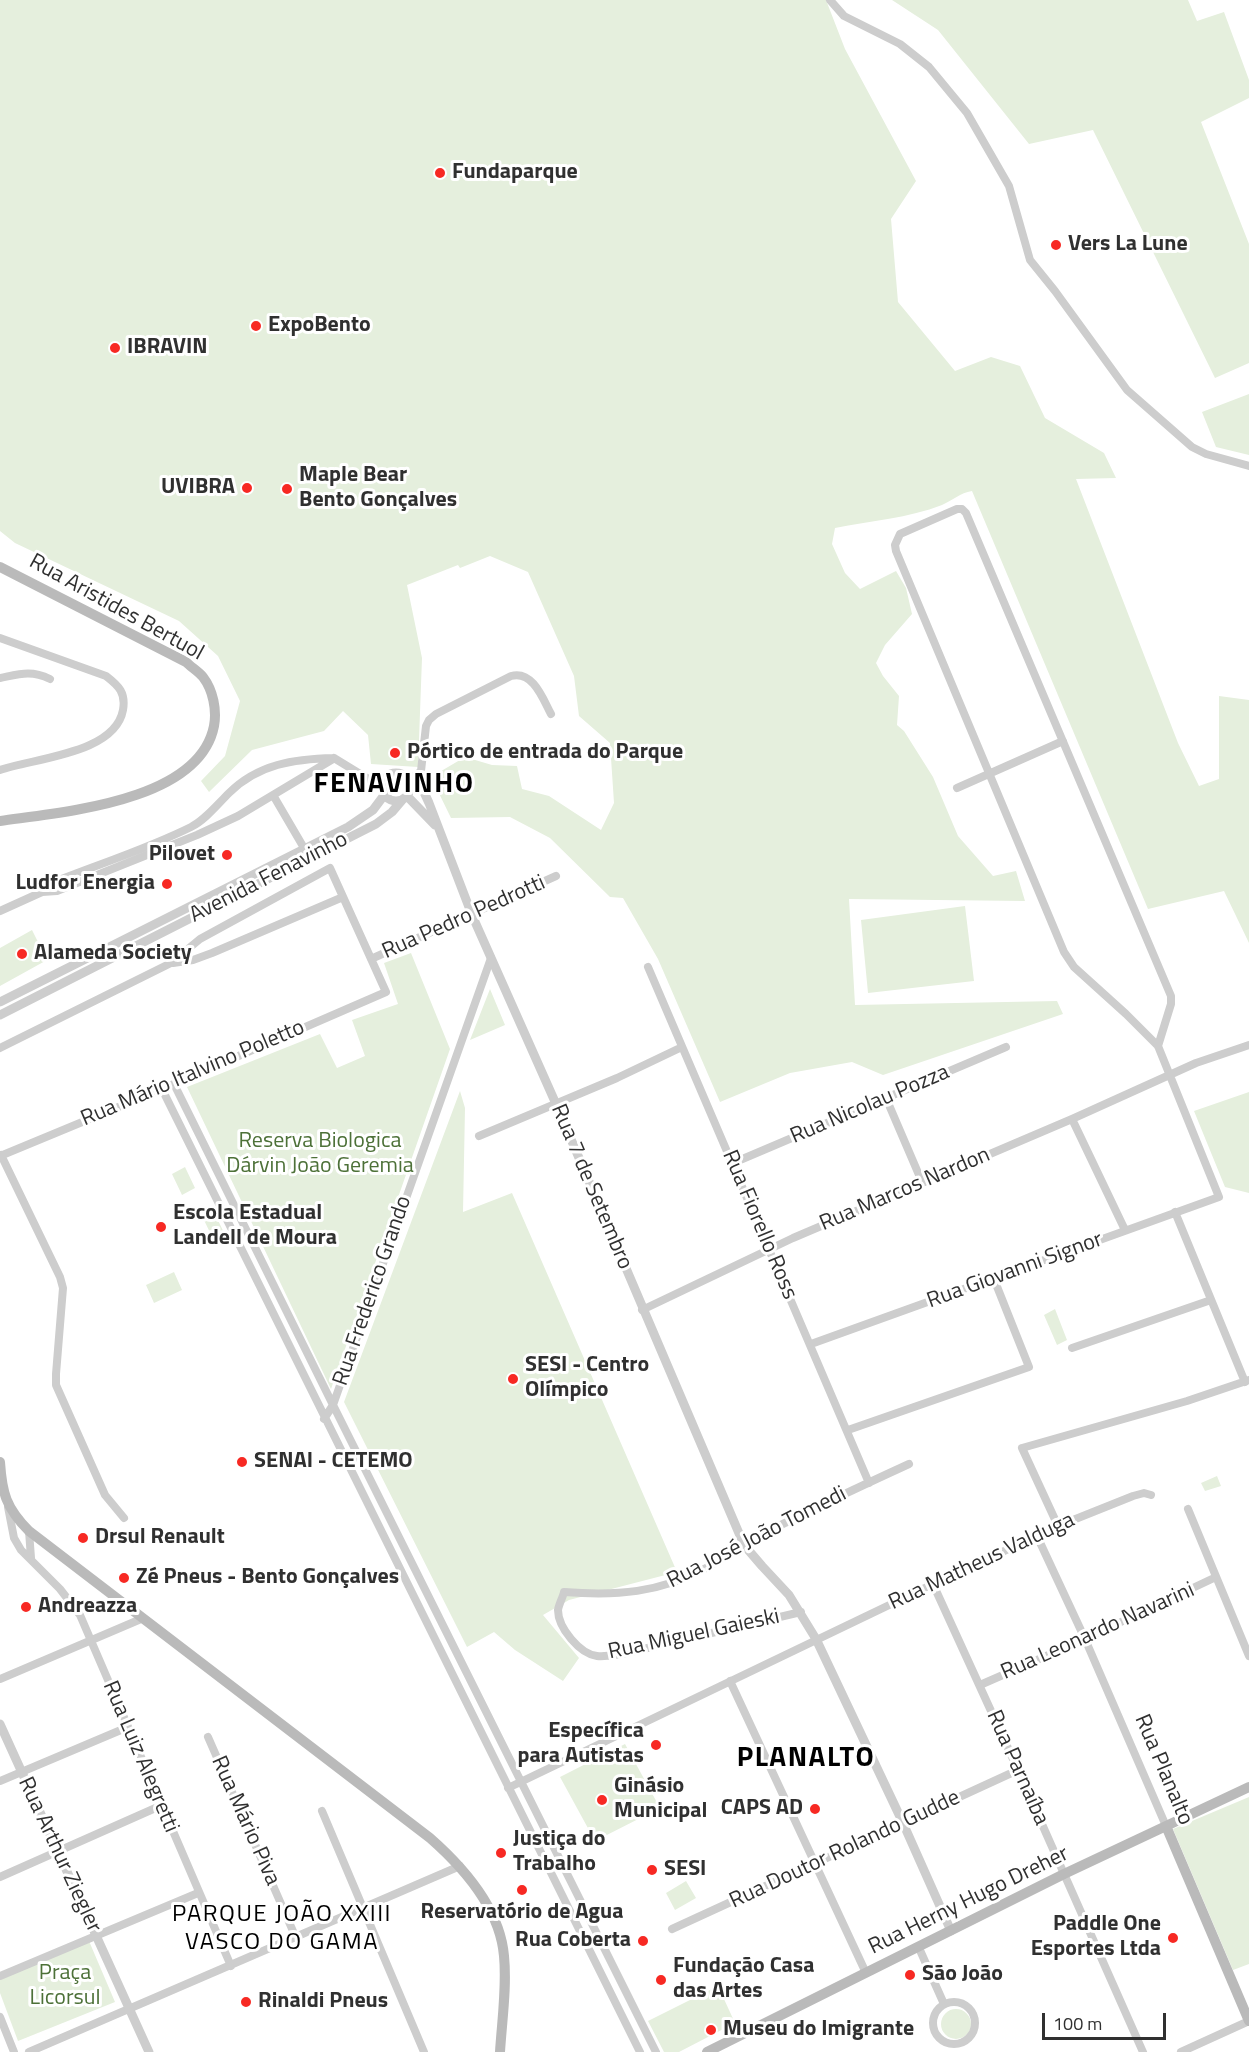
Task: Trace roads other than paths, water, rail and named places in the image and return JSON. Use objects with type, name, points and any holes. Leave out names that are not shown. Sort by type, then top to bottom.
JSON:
[{"type":"main road","name":"Rua Aristides Bertuol","points":[[0,567],[186,662],[203,677],[211,692],[215,709],[211,740],[192,766],[173,779],[121,800],[86,809],[0,821]]},
{"type":"main road","points":[[0,1462],[2,1486],[7,1503],[13,1514],[29,1531],[430,1838],[460,1866],[482,1898],[492,1918],[504,1954],[500,2052]]},
{"type":"main road","name":"Rua Herny Hugo Dreher","points":[[707,2052],[1064,1874],[1249,1786]]},
{"type":"main road","name":"Rua Planalto","points":[[1167,1826],[1249,2021]]},
{"type":"street","points":[[830,0],[844,16],[900,44],[929,67],[967,113],[1009,186],[1030,260],[1127,390],[1192,447],[1206,454],[1249,466]]},
{"type":"street","points":[[1158,1046],[1171,1004],[1171,996],[966,513],[962,509],[957,509],[900,534],[896,551],[1064,952],[1074,967],[1158,1046],[1170,1076]]},
{"type":"street","points":[[0,638],[106,676],[119,686],[124,697],[123,713],[115,730],[95,744],[0,770]]},
{"type":"street","points":[[0,678],[31,673],[50,679]]},
{"type":"street","points":[[408,780],[421,771],[423,736],[429,720],[512,676],[517,674],[527,677],[534,684],[551,714]]},
{"type":"street","points":[[957,788],[1064,741]]},
{"type":"street","points":[[0,911],[42,892],[54,882],[193,826],[238,784],[270,766],[295,760],[334,758],[384,791],[391,800],[405,798],[410,789],[408,780],[402,775],[393,774],[385,779],[384,791]]},
{"type":"street","points":[[42,892],[57,891],[197,835],[238,816],[334,758]]},
{"type":"street","name":"Rua 7 de Setembro","points":[[408,780],[423,790],[472,915],[556,1104],[744,1545],[789,1595],[816,1639],[951,1931]]},
{"type":"street","name":"Avenida Fenavinho","points":[[0,1002],[362,819],[373,810],[384,791]]},
{"type":"street","points":[[273,795],[304,849]]},
{"type":"street","name":"Rua 7 de Setembro","points":[[405,798],[439,829]]},
{"type":"street","name":"Avenida Fenavinho","points":[[0,1015],[376,824],[405,798]]},
{"type":"street","points":[[325,838],[330,848]]},
{"type":"street","points":[[0,1048],[171,963],[200,939],[330,868],[370,959]]},
{"type":"street","name":"Rua Pedro Pedrotti","points":[[370,959],[556,876]]},
{"type":"street","points":[[211,894],[216,904]]},
{"type":"street","points":[[171,963],[193,960],[212,953],[343,897]]},
{"type":"street","points":[[152,924],[157,934]]},
{"type":"street","points":[[96,952],[101,962]]},
{"type":"street","name":"Rua Frederico Grando","points":[[324,1419],[333,1405],[491,958]]},
{"type":"street","name":"Rua Mário Italvino Poletto","points":[[1,1156],[386,993],[370,959]]},
{"type":"street","name":"Rua Fiorello Ross","points":[[648,967],[869,1483]]},
{"type":"street","points":[[39,981],[44,991]]},
{"type":"street","name":"Rua Marcos Nardon","points":[[642,1310],[793,1238],[1212,1057],[1249,1045]]},
{"type":"street","points":[[479,1136],[682,1047]]},
{"type":"street","name":"Rua Nicolau Pozza","points":[[733,1163],[1006,1047]]},
{"type":"street","name":"Rua Giovanni Signor","points":[[811,1344],[1219,1197],[1170,1076]]},
{"type":"street","points":[[174,1084],[656,2052]]},
{"type":"street","points":[[162,1089],[640,2052]]},
{"type":"street","points":[[886,1098],[922,1182]]},
{"type":"street","points":[[1072,1119],[1125,1230]]},
{"type":"street","points":[[1,1156],[60,1277],[63,1288],[56,1374],[58,1391],[105,1495],[124,1518]]},
{"type":"street","points":[[1058,1526],[1023,1448],[1247,1381],[1175,1212]]},
{"type":"street","points":[[234,1236],[246,1230]]},
{"type":"street","points":[[256,1280],[267,1273]]},
{"type":"street","points":[[848,1430],[1029,1367],[994,1279]]},
{"type":"street","points":[[1072,1348],[1211,1300]]},
{"type":"street","name":"Rua José João Tomedi","points":[[564,1592],[625,1593],[661,1587],[703,1569],[744,1545],[909,1464]]},
{"type":"street","name":"Rua Matheus Valduga","points":[[508,1788],[816,1639],[1058,1526],[1133,1496],[1144,1493],[1151,1495]]},
{"type":"street","name":"Rua Luiz Alegretti","points":[[7,1503],[14,1538],[21,1550],[70,1600],[80,1615],[160,1806],[231,1966]]},
{"type":"street","points":[[1188,1509],[1249,1654]]},
{"type":"street","points":[[29,1531],[31,1560]]},
{"type":"street","name":"Rua Planalto","points":[[1037,1536],[1167,1826]]},
{"type":"street","name":"Rua Leonardo Navarini","points":[[980,1685],[1216,1578]]},
{"type":"street","name":"Rua Parnaíba","points":[[933,1584],[1143,2052]]},
{"type":"street","name":"Rua Miguel Gaieski","points":[[564,1592],[558,1610],[560,1619],[576,1644],[587,1653],[596,1656],[622,1654],[801,1612]]},
{"type":"street","points":[[0,1679],[141,1619]]},
{"type":"street","points":[[438,1646],[451,1640]]},
{"type":"street","points":[[730,1681],[866,1973]]},
{"type":"street","name":"Rua Arthur Ziegler","points":[[0,1724],[149,2052]]},
{"type":"street","points":[[0,1782],[128,1727]]},
{"type":"street","name":"Rua Mário Piva","points":[[208,1737],[296,1938]]},
{"type":"street","name":"Rua Doutor Rolando Gudde","points":[[672,1929],[1018,1770]]},
{"type":"street","points":[[0,1877],[160,1806]]},
{"type":"street","points":[[322,1811],[424,2052]]},
{"type":"street","points":[[548,1866],[560,1860]]},
{"type":"street","points":[[28,2052],[460,1866]]},
{"type":"street","points":[[0,1976],[198,1893]]},
{"type":"street","points":[[919,1948],[944,2004]]},
{"type":"street","points":[[606,1984],[620,1977]]},
{"type":"street","points":[[957,2002],[973,2012],[974,2031],[966,2041],[960,2044],[946,2043],[936,2034],[933,2021],[939,2008],[944,2004],[957,2002]]},
{"type":"street","points":[[0,2017],[14,2052]]},
{"type":"street","points":[[1181,2052],[1249,2021]]},
{"type":"place","name":"Fundaparque","points":[[440,173]]},
{"type":"place","name":"Vers La Lune","points":[[1056,245]]},
{"type":"place","name":"ExpoBento","points":[[256,326]]},
{"type":"place","name":"IBRAVIN","points":[[115,348]]},
{"type":"place","name":"UVIBRA","points":[[247,488]]},
{"type":"place","name":"Maple Bear Bento Gonçalves","points":[[287,489]]},
{"type":"place","name":"Pórtico de entrada do Parque","points":[[395,753]]},
{"type":"place","name":"Pilovet","points":[[227,855]]},
{"type":"place","name":"Ludfor Energia","points":[[167,884]]},
{"type":"place","name":"Alameda Society","points":[[22,954]]},
{"type":"place","name":"Escola Estadual Landell de Moura","points":[[161,1227]]},
{"type":"place","name":"SESI - Centro Olímpico","points":[[513,1379]]},
{"type":"place","name":"SENAI - CETEMO","points":[[242,1462]]},
{"type":"place","name":"Drsul Renault","points":[[83,1538]]},
{"type":"place","name":"Zé Pneus - Bento Gonçalves","points":[[124,1578]]},
{"type":"place","name":"Andreazza","points":[[26,1607]]},
{"type":"place","name":"Específica para Autistas","points":[[656,1745]]},
{"type":"place","name":"Ginásio Municipal","points":[[602,1800]]},
{"type":"place","name":"CAPS AD","points":[[815,1809]]},
{"type":"place","name":"Justiça do Trabalho","points":[[501,1853]]},
{"type":"place","name":"SESI","points":[[652,1870]]},
{"type":"place","name":"Reservatório de Agua","points":[[522,1890]]},
{"type":"place","name":"Paddle One Esportes Ltda","points":[[1173,1938]]},
{"type":"place","name":"Rua Coberta","points":[[643,1941]]},
{"type":"place","name":"São João","points":[[910,1975]]},
{"type":"place","name":"Fundação Casa das Artes","points":[[661,1980]]},
{"type":"place","name":"Rinaldi Pneus","points":[[246,2002]]},
{"type":"place","name":"Museu do Imigrante","points":[[711,2030]]},
{"type":"district","name":"FENAVINHO","points":[[394,785]]},
{"type":"district","name":"PLANALTO","points":[[806,1759]]},
{"type":"district","name":"PARQUE JOÃO XXIII VASCO DO GAMA","points":[[282,1929]]},
{"type":"park label","name":"Reserva Biologica Dárvin João Geremia","points":[[320,1154]]},
{"type":"park label","name":"Praça Licorsul","points":[[65,1986]]}]
